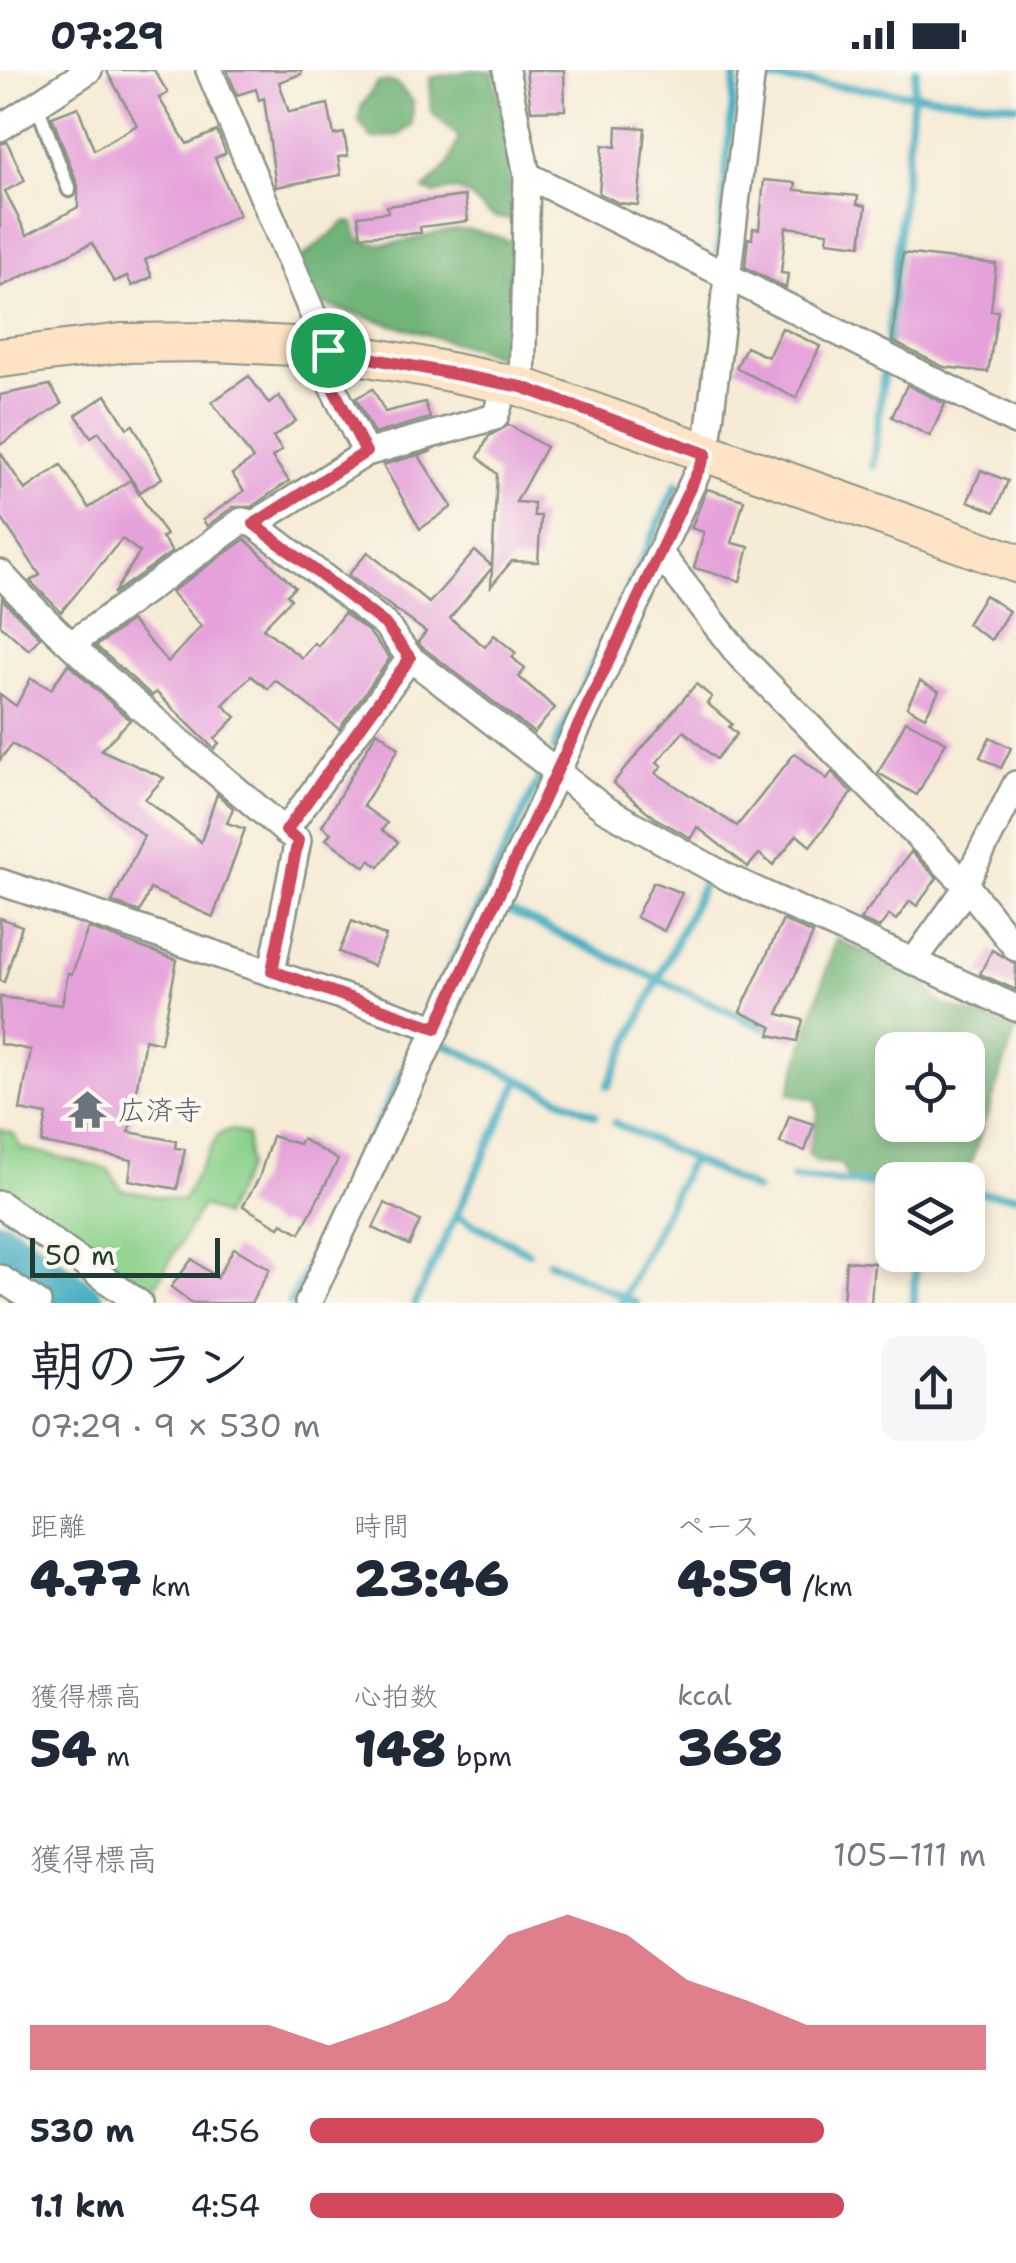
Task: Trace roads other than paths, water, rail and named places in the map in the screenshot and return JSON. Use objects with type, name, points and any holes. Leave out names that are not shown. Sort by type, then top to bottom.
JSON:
[{"type":"main road","points":[[0,358],[121,343],[320,348],[514,386],[1016,563]]},
{"type":"street","points":[[0,128],[89,70]]},
{"type":"street","points":[[210,70],[320,348],[366,452]]},
{"type":"street","points":[[254,524],[366,452],[495,417],[514,386],[527,175],[506,70]]},
{"type":"street","points":[[308,1303],[706,454],[730,280],[752,70]]},
{"type":"street","points":[[527,175],[1016,422]]},
{"type":"street","points":[[73,643],[242,522],[254,524],[385,624],[410,658],[605,808],[729,878],[1016,1008]]},
{"type":"street","points":[[660,555],[740,656],[966,886],[1016,948]]},
{"type":"street","points":[[0,573],[73,643],[298,840],[272,971]]},
{"type":"street","points":[[286,831],[410,658]]},
{"type":"street","points":[[914,961],[966,886],[1016,784]]},
{"type":"street","points":[[0,882],[436,1028]]},
{"type":"street","points":[[0,1204],[139,1303]]},
{"type":"street","points":[[3,1284],[38,1303]]},
{"type":"lane","points":[[37,106],[69,190]]},
{"type":"waterway","points":[[718,252],[736,70]]},
{"type":"waterway","points":[[887,346],[916,70]]},
{"type":"waterway","points":[[770,79],[1016,105]]},
{"type":"waterway","points":[[873,466],[884,369]]},
{"type":"waterway","points":[[554,749],[677,484]]},
{"type":"waterway","points":[[434,1001],[539,779]]},
{"type":"waterway","points":[[608,1086],[705,880]]},
{"type":"waterway","points":[[509,911],[765,1028]]},
{"type":"waterway","points":[[447,1045],[595,1115]]},
{"type":"waterway","points":[[290,1303],[411,1055]]},
{"type":"waterway","points":[[415,1303],[520,1079]]},
{"type":"waterway","points":[[615,1123],[756,1190]]},
{"type":"waterway","points":[[621,1303],[691,1159]]},
{"type":"waterway","points":[[793,1178],[875,1185]]},
{"type":"waterway","points":[[985,1193],[1016,1196]]},
{"type":"waterway","points":[[456,1215],[528,1252]]},
{"type":"waterway","points":[[0,1243],[83,1303]]},
{"type":"waterway","points":[[549,1262],[636,1303]]},
{"type":"waterway","points":[[913,1303],[916,1272]]},
{"type":"place","name":"広済寺","points":[[88,1110]]}]
